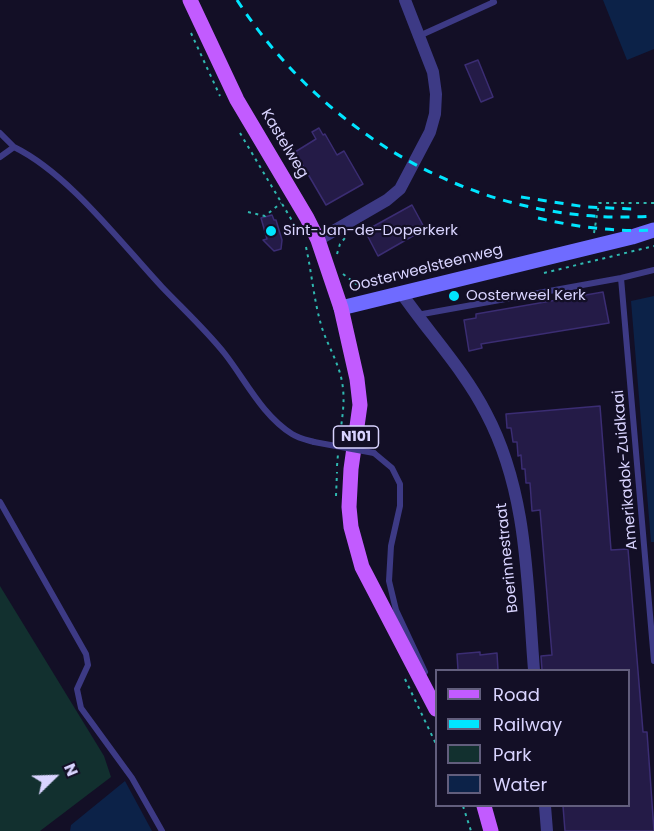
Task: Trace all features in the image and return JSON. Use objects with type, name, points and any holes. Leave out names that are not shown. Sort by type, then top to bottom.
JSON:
[{"type":"main road","name":"Kastelweg","points":[[190,0],[237,100],[307,218],[311,242],[341,308]]},
{"type":"main road","name":"Oosterweelsteenweg","points":[[435,708],[362,567],[351,527],[349,507],[351,469],[360,405],[357,379],[341,308],[633,237],[653,230]]},
{"type":"main road","points":[[486,807],[491,831]]},
{"type":"street","points":[[311,242],[361,216],[400,189],[430,132],[435,114],[436,94],[433,72],[405,0]]},
{"type":"street","name":"Boerinnestraat","points":[[402,294],[475,393],[497,434],[508,464],[523,532],[534,669]]},
{"type":"street","points":[[545,807],[547,831]]},
{"type":"lane","points":[[419,36],[494,2],[493,0]]},
{"type":"lane","points":[[0,133],[14,147],[33,156],[118,236],[219,347],[268,412],[293,434],[314,442],[374,453],[392,468],[400,484],[400,506],[391,546],[389,580],[396,610],[435,695]]},
{"type":"lane","points":[[0,157],[14,147]]},
{"type":"lane","points":[[417,315],[654,270]]},
{"type":"lane","name":"Amerikadok-Zuidkaai","points":[[621,278],[654,661]]},
{"type":"lane","points":[[0,502],[86,654],[88,665],[77,689],[81,708],[132,778],[162,831]]},
{"type":"lane","points":[[486,807],[497,831]]},
{"type":"path","points":[[190,31],[224,103]]},
{"type":"path","points":[[241,133],[299,233]]},
{"type":"path","points":[[248,212],[265,216],[281,203]]},
{"type":"path","points":[[593,234],[599,203],[654,203]]},
{"type":"path","points":[[337,255],[340,244],[361,216]]},
{"type":"path","points":[[311,242],[315,302]]},
{"type":"path","points":[[591,262],[654,246]]},
{"type":"path","points":[[342,273],[356,284],[369,287]]},
{"type":"path","points":[[463,807],[471,831]]},
{"type":"green space","points":[[0,586],[104,756],[111,777],[40,831],[0,831]]},
{"type":"water","points":[[603,0],[654,0],[654,49],[627,60]]},
{"type":"water","points":[[654,296],[654,542],[651,542],[631,301]]},
{"type":"water","points":[[125,781],[152,831],[70,831],[71,825]]},
{"type":"building","points":[[478,60],[493,97],[481,102],[465,65]]},
{"type":"building","points":[[319,128],[337,155],[344,151],[363,184],[326,205],[295,152],[316,139],[312,132]]},
{"type":"building","points":[[412,205],[425,229],[378,256],[365,231]]},
{"type":"building","name":"Sint-Jan-de-Doperkerk","points":[[272,215],[276,220],[282,240],[281,249],[274,251],[263,240],[267,239],[261,218]]},
{"type":"building","points":[[603,292],[609,323],[481,344],[482,348],[469,351],[464,320],[476,318],[476,314]]},
{"type":"building","points":[[600,406],[611,550],[628,549],[643,732],[647,732],[654,831],[565,831],[563,807],[630,807],[630,669],[542,669],[541,656],[552,655],[540,510],[532,511],[530,483],[526,483],[521,455],[518,456],[517,442],[513,442],[511,428],[507,428],[506,414]]},
{"type":"building","points":[[497,653],[498,669],[458,669],[457,654]]},
{"type":"railway","points":[[237,0],[274,50],[317,94],[364,133],[416,165],[472,190],[530,207],[591,216],[654,216]]},
{"type":"railway","points":[[521,197],[586,207],[634,209]]},
{"type":"railway","points":[[538,218],[596,228],[654,230]]},
{"type":"place","name":"Sint-Jan-de-Doperkerk","points":[[271,231]]},
{"type":"place","name":"Oosterweel Kerk","points":[[454,296]]}]
